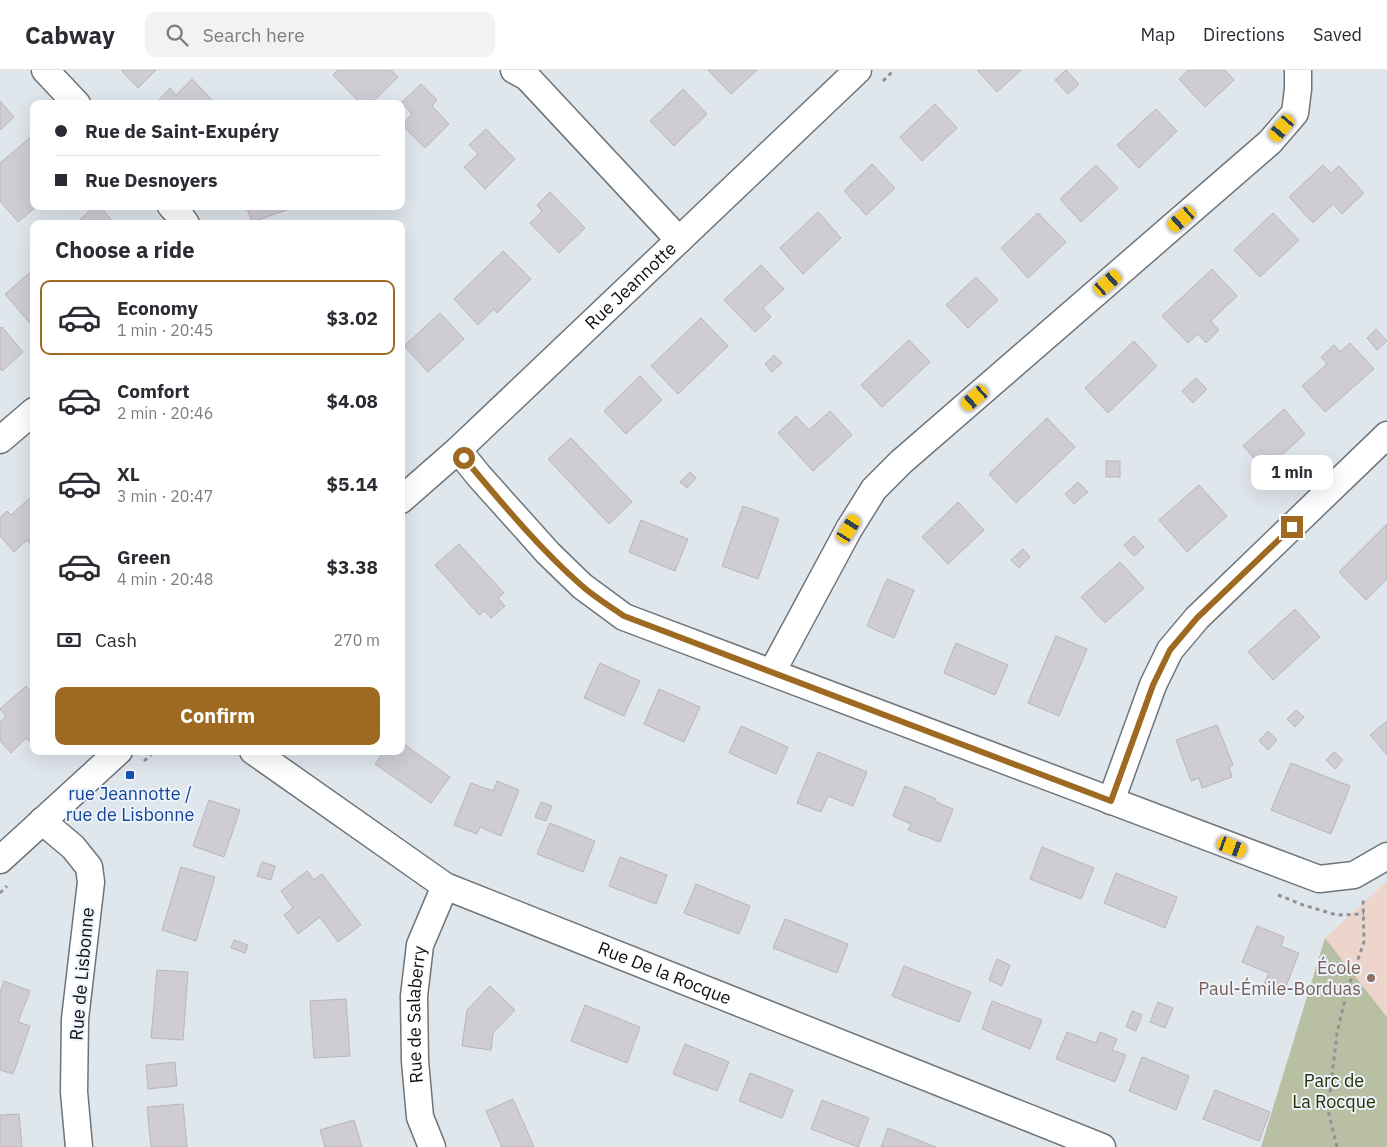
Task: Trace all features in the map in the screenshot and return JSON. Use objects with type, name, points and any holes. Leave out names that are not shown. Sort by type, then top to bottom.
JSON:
[{"type":"street","points":[[45,70],[73,100]]},
{"type":"street","points":[[514,70],[527,77],[679,240]]},
{"type":"street","name":"Rue Jeannotte","points":[[405,496],[458,450],[858,70]]},
{"type":"street","points":[[772,672],[849,529],[874,489],[909,456],[1270,142],[1295,113],[1298,70]]},
{"type":"street","points":[[175,210],[183,220]]},
{"type":"street","points":[[0,440],[30,414]]},
{"type":"street","points":[[1111,801],[1153,685],[1170,650],[1197,618],[1387,435]]},
{"type":"street","points":[[458,450],[548,553],[582,586],[624,616],[1319,880],[1354,875],[1387,856]]},
{"type":"street","points":[[0,860],[115,755]]},
{"type":"street","name":"Rue De la Rocque","points":[[259,755],[445,886],[1102,1147]]},
{"type":"street","name":"Rue de Lisbonne","points":[[42,821],[73,847],[89,868],[91,882],[75,1019],[74,1092],[79,1147]]},
{"type":"street","name":"Rue de Salaberry","points":[[432,1147],[420,1117],[415,1061],[414,996],[420,945],[445,886]]},
{"type":"path","points":[[1337,1147],[1328,1110],[1337,1033],[1347,991],[1364,942],[1363,897],[1354,875]]},
{"type":"shaded area","name":"École Paul-Émile-Borduas","points":[[1387,881],[1387,1017],[1325,938]]},
{"type":"green space","name":"Parc de La Rocque","points":[[1325,938],[1387,1017],[1387,1147],[1261,1147]]},
{"type":"building","points":[[121,70],[156,70],[138,88]]},
{"type":"building","points":[[338,70],[391,70],[398,77],[375,100],[357,100],[333,75]]},
{"type":"building","points":[[708,70],[757,70],[731,94]]},
{"type":"building","points":[[977,70],[1021,70],[997,92]]},
{"type":"building","points":[[1066,70],[1079,84],[1068,94],[1055,80]]},
{"type":"building","points":[[1188,70],[1225,70],[1234,80],[1205,107],[1179,79]]},
{"type":"building","points":[[192,79],[212,100],[159,100],[170,88],[176,95]]},
{"type":"building","points":[[421,84],[437,100],[432,106],[449,124],[425,148],[405,128],[405,122],[412,114],[405,107],[404,100]]},
{"type":"building","points":[[683,89],[707,114],[674,146],[650,121]]},
{"type":"building","points":[[0,101],[14,117],[0,130]]},
{"type":"building","points":[[935,104],[957,128],[922,161],[900,137]]},
{"type":"building","points":[[1156,109],[1177,131],[1139,168],[1117,145]]},
{"type":"building","points":[[486,129],[515,159],[485,189],[464,167],[478,154],[469,145]]},
{"type":"building","points":[[30,138],[30,210],[32,210],[18,222],[0,201],[0,163]]},
{"type":"building","points":[[872,164],[895,188],[866,215],[844,191]]},
{"type":"building","points":[[1096,165],[1118,188],[1081,222],[1060,199]]},
{"type":"building","points":[[1323,165],[1331,173],[1339,166],[1364,193],[1342,214],[1333,204],[1313,223],[1289,197]]},
{"type":"building","points":[[550,192],[585,228],[559,253],[530,223],[542,211],[537,205]]},
{"type":"building","points":[[91,210],[103,210],[112,220],[79,220]]},
{"type":"building","points":[[248,210],[286,210],[258,220],[251,220]]},
{"type":"building","points":[[818,212],[841,238],[803,274],[780,248]]},
{"type":"building","points":[[1038,213],[1066,242],[1028,278],[1001,248]]},
{"type":"building","points":[[1273,213],[1299,240],[1260,277],[1234,250]]},
{"type":"building","points":[[503,251],[531,279],[497,313],[494,309],[478,325],[454,299]]},
{"type":"building","points":[[761,265],[784,289],[763,308],[771,317],[755,332],[724,300]]},
{"type":"building","points":[[1212,269],[1237,296],[1211,321],[1219,330],[1206,343],[1198,334],[1188,343],[1162,316]]},
{"type":"building","points":[[30,272],[30,323],[5,294]]},
{"type":"building","points":[[976,277],[998,300],[968,328],[946,305]]},
{"type":"building","points":[[440,313],[464,339],[428,372],[405,345]]},
{"type":"building","points":[[701,318],[728,346],[678,394],[651,366]]},
{"type":"building","points":[[2,327],[23,352],[2,371],[0,369],[0,328]]},
{"type":"building","points":[[1376,329],[1387,341],[1377,350],[1367,338]]},
{"type":"building","points":[[909,340],[930,362],[882,407],[861,385]]},
{"type":"building","points":[[1134,341],[1157,366],[1108,413],[1085,388]]},
{"type":"building","points":[[1350,343],[1374,369],[1325,412],[1302,386],[1327,364],[1321,357],[1334,345],[1340,352]]},
{"type":"building","points":[[774,355],[782,363],[772,372],[765,364]]},
{"type":"building","points":[[640,376],[662,400],[626,434],[604,411]]},
{"type":"building","points":[[1196,378],[1207,389],[1193,403],[1182,391]]},
{"type":"building","points":[[1284,409],[1305,434],[1265,470],[1243,446]]},
{"type":"building","points":[[830,411],[852,435],[813,471],[778,433],[796,416],[809,430]]},
{"type":"building","points":[[1047,418],[1075,447],[1016,503],[989,474]]},
{"type":"building","points":[[571,438],[632,502],[609,524],[548,459]]},
{"type":"building","points":[[1106,461],[1120,461],[1120,477],[1106,477]]},
{"type":"building","points":[[690,472],[696,478],[687,488],[680,482]]},
{"type":"building","points":[[1078,482],[1088,492],[1074,504],[1065,494]]},
{"type":"building","points":[[1199,485],[1227,516],[1187,552],[1159,520]]},
{"type":"building","points":[[30,498],[30,544],[27,540],[14,552],[0,536],[0,518],[7,511],[11,515]]},
{"type":"building","points":[[958,502],[984,530],[948,564],[922,537]]},
{"type":"building","points":[[743,506],[779,519],[758,579],[722,566]]},
{"type":"building","points":[[641,520],[688,539],[675,571],[629,552]]},
{"type":"building","points":[[1387,524],[1387,579],[1366,600],[1339,572]]},
{"type":"building","points":[[1134,536],[1144,547],[1134,556],[1124,545]]},
{"type":"building","points":[[459,544],[504,593],[498,598],[505,606],[491,618],[484,611],[479,615],[435,565]]},
{"type":"building","points":[[1023,549],[1030,557],[1019,568],[1011,560]]},
{"type":"building","points":[[1120,562],[1144,588],[1105,623],[1081,597]]},
{"type":"building","points":[[887,579],[914,590],[894,638],[867,626]]},
{"type":"building","points":[[1295,609],[1320,637],[1273,680],[1248,652]]},
{"type":"building","points":[[1056,636],[1087,649],[1059,716],[1028,703]]},
{"type":"building","points":[[956,643],[1008,665],[995,695],[944,673]]},
{"type":"building","points":[[600,663],[640,681],[624,716],[584,698]]},
{"type":"building","points":[[26,686],[30,690],[30,740],[26,738],[11,753],[0,741],[0,722],[6,716],[0,709]]},
{"type":"building","points":[[659,689],[700,707],[684,742],[644,724]]},
{"type":"building","points":[[1296,710],[1304,717],[1295,727],[1287,719]]},
{"type":"building","points":[[1387,721],[1387,755],[1370,735]]},
{"type":"building","points":[[1217,725],[1233,765],[1229,767],[1232,777],[1202,788],[1199,778],[1191,781],[1176,740]]},
{"type":"building","points":[[741,726],[788,747],[776,774],[729,753]]},
{"type":"building","points":[[1268,731],[1277,740],[1268,750],[1259,741]]},
{"type":"building","points":[[405,745],[450,777],[431,803],[375,764],[381,755],[405,755]]},
{"type":"building","points":[[818,752],[867,772],[853,806],[828,796],[821,812],[797,803]]},
{"type":"building","points":[[1334,752],[1343,760],[1335,769],[1326,760]]},
{"type":"building","points":[[1291,763],[1350,786],[1331,834],[1271,810]]},
{"type":"building","points":[[497,781],[519,790],[501,836],[480,827],[477,834],[454,825],[471,783],[493,791]]},
{"type":"building","points":[[905,786],[936,799],[934,801],[953,809],[940,842],[908,830],[911,824],[893,816]]},
{"type":"building","points":[[209,800],[240,810],[224,857],[193,846]]},
{"type":"building","points":[[541,802],[552,806],[546,821],[535,817]]},
{"type":"building","points":[[550,823],[595,841],[583,872],[537,854]]},
{"type":"building","points":[[1042,847],[1094,868],[1081,899],[1030,879]]},
{"type":"building","points":[[620,857],[667,875],[656,904],[609,886]]},
{"type":"building","points":[[262,862],[275,866],[271,880],[257,876]]},
{"type":"building","points":[[181,867],[215,877],[196,941],[162,930]]},
{"type":"building","points":[[307,871],[314,880],[322,874],[361,925],[338,942],[320,917],[298,934],[284,915],[293,908],[281,891]]},
{"type":"building","points":[[1116,873],[1177,897],[1165,928],[1104,903]]},
{"type":"building","points":[[696,884],[750,906],[739,934],[684,913]]},
{"type":"building","points":[[785,919],[848,944],[837,973],[773,948]]},
{"type":"building","points":[[1257,926],[1284,937],[1281,946],[1299,953],[1283,994],[1263,986],[1269,973],[1242,962]]},
{"type":"building","points":[[234,940],[248,945],[245,953],[231,948]]},
{"type":"building","points":[[997,959],[1010,965],[1002,986],[989,980]]},
{"type":"building","points":[[904,966],[971,992],[959,1022],[892,996]]},
{"type":"building","points":[[157,970],[188,972],[183,1040],[151,1038]]},
{"type":"building","points":[[4,981],[30,991],[18,1022],[30,1026],[13,1074],[0,1070],[0,993]]},
{"type":"building","points":[[490,986],[515,1010],[493,1033],[491,1050],[462,1046],[467,1010]]},
{"type":"building","points":[[346,999],[350,1056],[314,1058],[310,1001]]},
{"type":"building","points":[[992,1001],[1042,1020],[1030,1049],[982,1029]]},
{"type":"building","points":[[1158,1002],[1173,1008],[1165,1028],[1150,1022]]},
{"type":"building","points":[[585,1005],[640,1027],[627,1063],[571,1041]]},
{"type":"building","points":[[1132,1011],[1142,1015],[1136,1031],[1126,1027]]},
{"type":"building","points":[[1067,1032],[1096,1043],[1100,1032],[1117,1039],[1112,1050],[1126,1055],[1115,1082],[1056,1059]]},
{"type":"building","points":[[685,1044],[729,1062],[717,1091],[673,1074]]},
{"type":"building","points":[[1142,1057],[1189,1076],[1176,1110],[1129,1091]]},
{"type":"building","points":[[175,1062],[177,1086],[148,1089],[146,1065]]},
{"type":"building","points":[[750,1073],[793,1090],[782,1118],[739,1101]]},
{"type":"building","points":[[1215,1090],[1270,1112],[1259,1141],[1203,1119]]},
{"type":"building","points":[[513,1099],[534,1147],[502,1147],[486,1111]]},
{"type":"building","points":[[822,1100],[869,1118],[858,1147],[811,1129]]},
{"type":"building","points":[[183,1104],[187,1147],[151,1147],[147,1107]]},
{"type":"building","points":[[19,1114],[22,1147],[0,1147],[0,1115]]},
{"type":"building","points":[[354,1120],[362,1147],[325,1147],[320,1130]]},
{"type":"building","points":[[888,1128],[936,1147],[881,1147]]},
{"type":"place","name":"rue Jeannotte / rue de Lisbonne","points":[[130,775]]},
{"type":"place","name":"École Paul-Émile-Borduas","points":[[1371,978]]},
{"type":"route","points":[[464,458],[548,553],[582,586],[624,616],[1111,801],[1153,685],[1170,650],[1197,618],[1292,527]]}]
